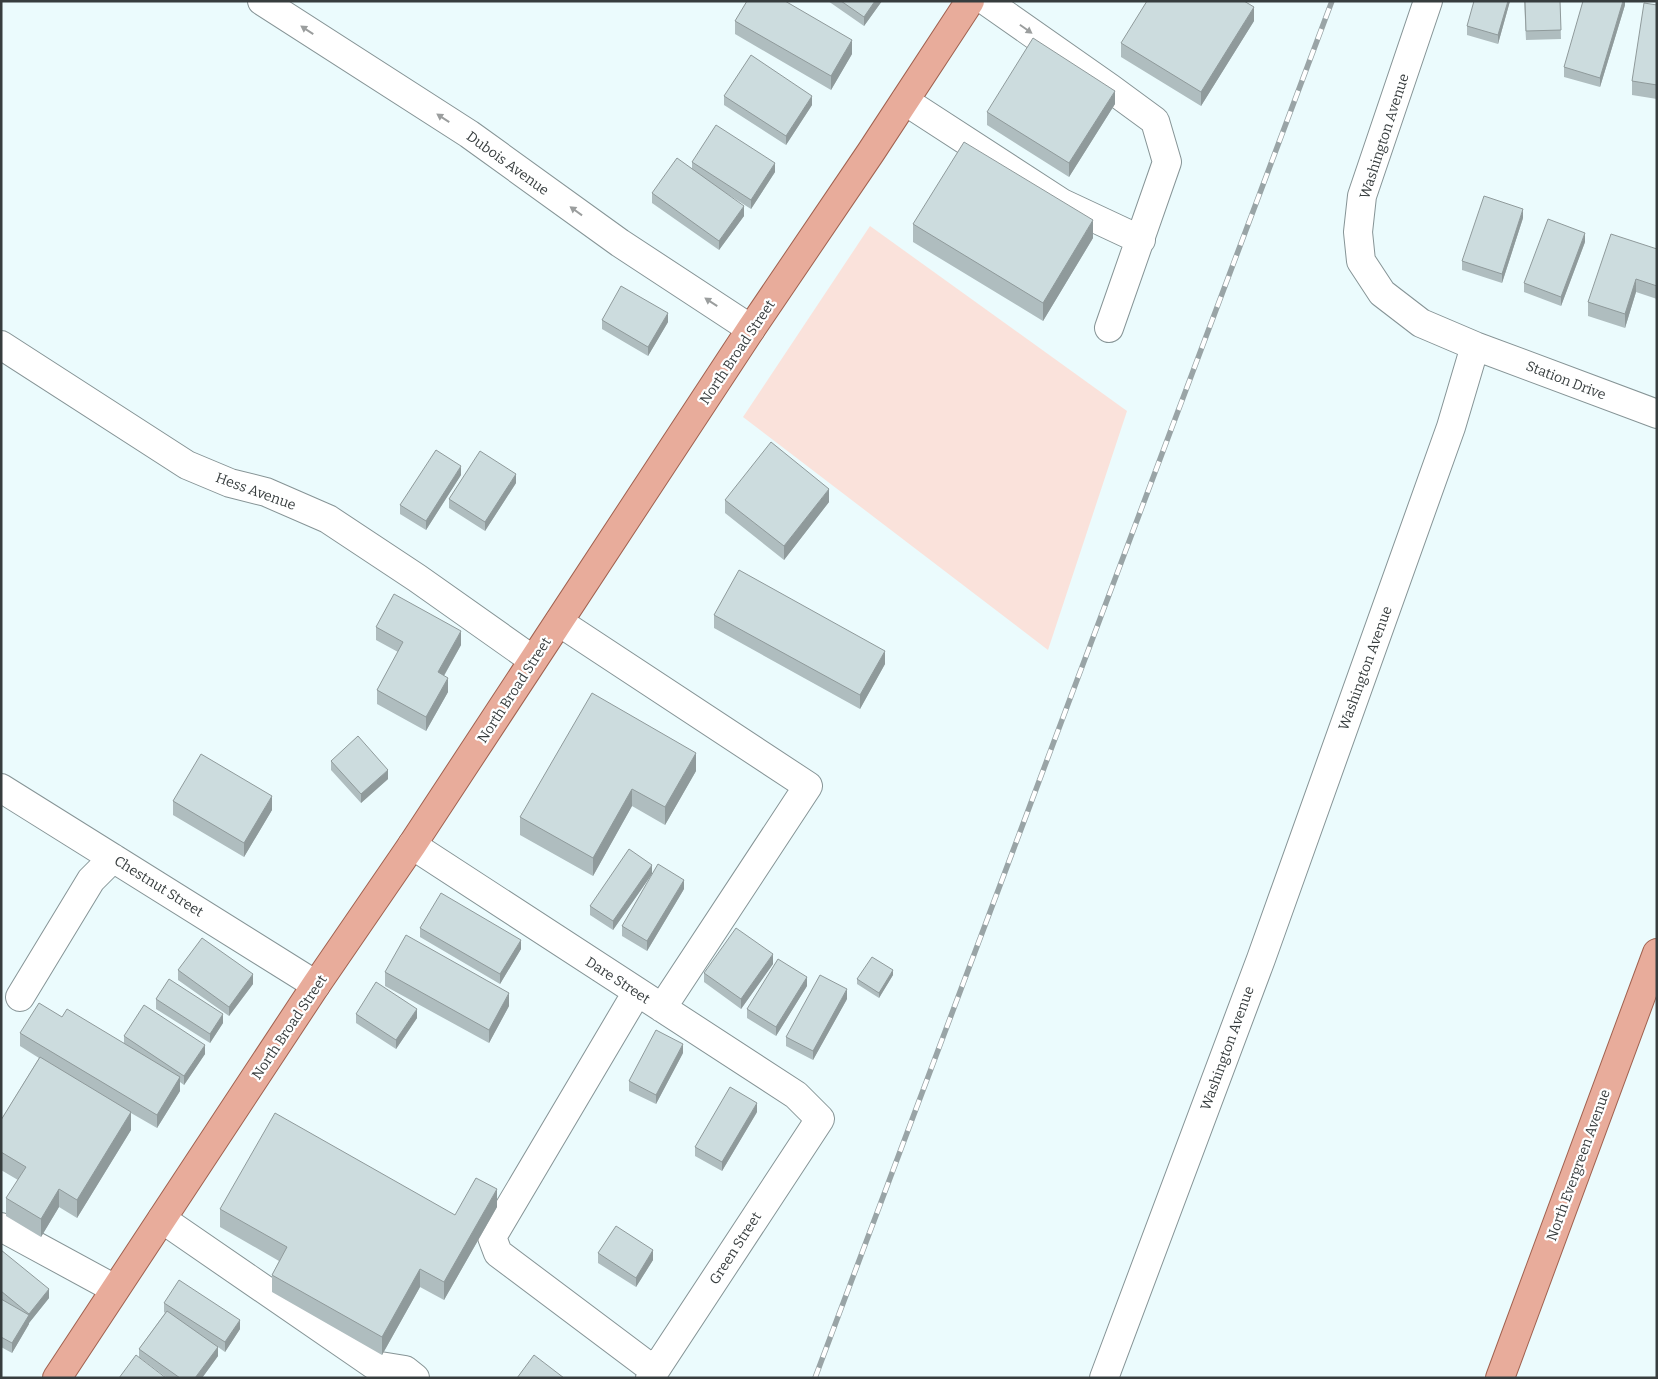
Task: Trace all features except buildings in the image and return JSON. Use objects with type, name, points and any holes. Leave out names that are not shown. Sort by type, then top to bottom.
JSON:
[{"type":"main road","name":"North Broad Street","points":[[57,1378],[970,1]]},
{"type":"main road","name":"North Evergreen Avenue","points":[[1500,1378],[1657,952]]},
{"type":"street","name":"Dubois Avenue","points":[[262,1],[469,134],[620,243],[751,329]]},
{"type":"street","points":[[986,1],[1155,121],[1167,162],[1109,328]]},
{"type":"street","name":"Washington Avenue","points":[[1104,1378],[1264,949],[1451,427],[1475,346],[1421,323],[1382,293],[1362,261],[1358,232],[1362,196],[1428,1]]},
{"type":"street","points":[[904,101],[1062,203],[1141,240]]},
{"type":"street","name":"Hess Avenue","points":[[1,344],[187,465],[230,483],[266,492],[328,519],[417,578],[534,660]]},
{"type":"street","name":"Station Drive","points":[[1475,346],[1657,414]]},
{"type":"street","points":[[559,622],[808,786],[662,1008]]},
{"type":"street","name":"Chestnut Street","points":[[1,788],[316,985]]},
{"type":"street","name":"Dare Street","points":[[412,845],[796,1095],[820,1119]]},
{"type":"street","points":[[20,997],[91,880],[113,858]]},
{"type":"street","points":[[637,992],[492,1237],[498,1253],[652,1374]]},
{"type":"street","name":"Green Street","points":[[652,1374],[820,1119]]},
{"type":"street","points":[[162,1219],[374,1365],[405,1370],[415,1378]]},
{"type":"street","points":[[1,1227],[115,1289]]},
{"type":"shaded area","points":[[870,226],[1127,411],[1048,650],[743,417]]},
{"type":"railway","points":[[815,1378],[1332,1]]}]
